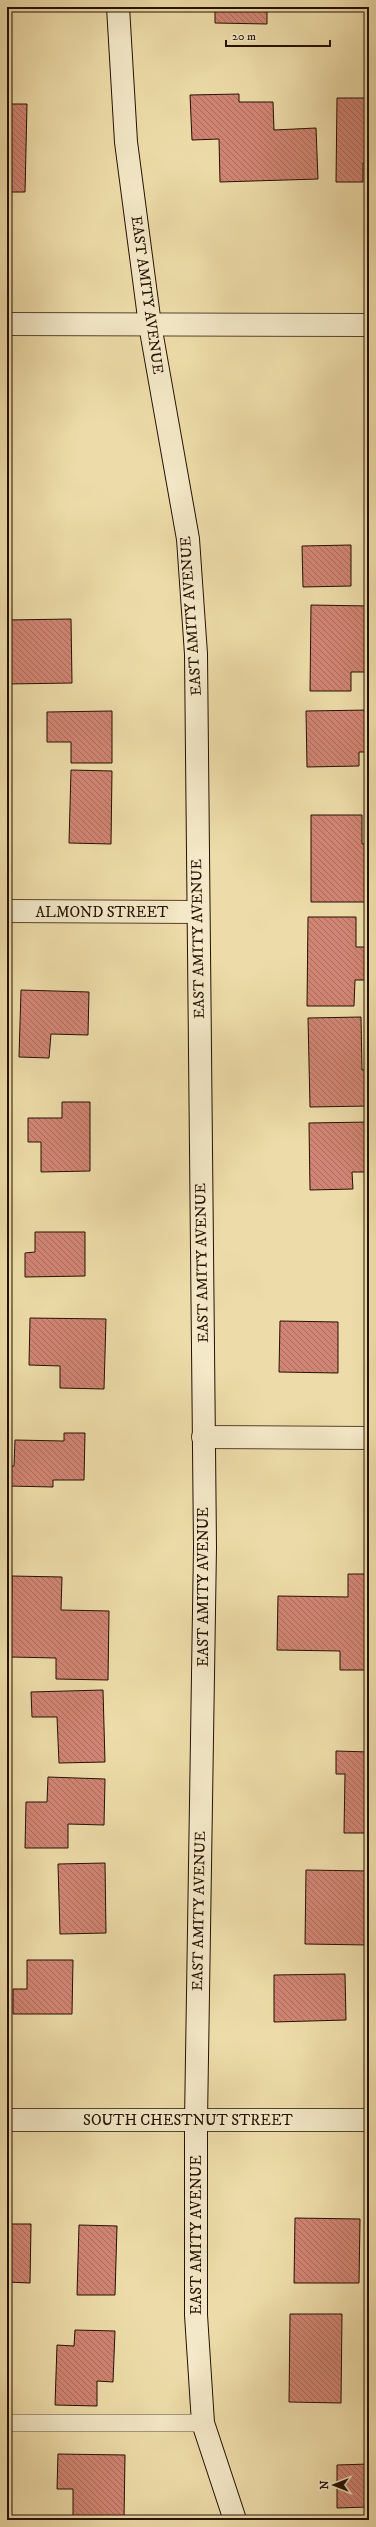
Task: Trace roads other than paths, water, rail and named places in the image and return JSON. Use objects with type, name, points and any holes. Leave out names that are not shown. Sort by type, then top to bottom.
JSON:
[{"type":"main road","name":"EAST AMITY AVENUE","points":[[118,7],[126,142],[150,325],[188,539],[196,654],[205,1547],[196,2121],[196,2315],[203,2423],[235,2520]]},
{"type":"main road","points":[[7,324],[369,325]]},
{"type":"main road","name":"ALMOND STREET","points":[[7,912],[198,912]]},
{"type":"main road","points":[[203,1437],[369,1438]]},
{"type":"main road","name":"SOUTH CHESTNUT STREET","points":[[7,2120],[369,2120]]},
{"type":"lane","points":[[7,2423],[203,2423]]}]
